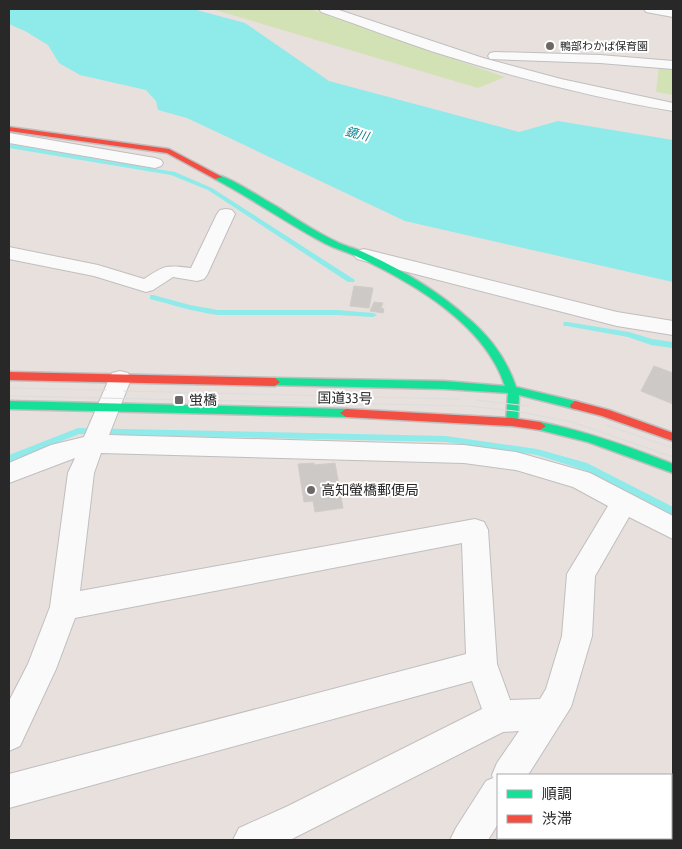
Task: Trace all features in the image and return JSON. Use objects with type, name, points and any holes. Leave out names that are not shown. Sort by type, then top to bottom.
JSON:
[{"type":"main road","points":[[9,128],[169,151],[226,181],[335,245],[362,255],[415,284],[451,308],[481,336],[501,362],[514,390],[515,412],[512,422]]},
{"type":"main road","name":"国道33号","points":[[9,376],[444,385],[514,390],[568,402],[673,437]]},
{"type":"main road","name":"国道33号","points":[[9,405],[99,429],[383,414],[512,422],[556,429],[628,451],[673,469]]},
{"type":"street","points":[[325,9],[451,53],[515,72],[597,92],[673,107]]},
{"type":"street","points":[[650,9],[673,13]]},
{"type":"street","points":[[451,53],[537,58],[600,59],[673,65]]},
{"type":"street","points":[[9,138],[155,163]]},
{"type":"street","points":[[9,253],[98,271],[146,286],[169,271],[197,274],[226,214]]},
{"type":"street","points":[[362,255],[617,319],[673,328]]},
{"type":"street","points":[[9,735],[41,669],[64,607],[81,473],[120,379]]},
{"type":"street","points":[[9,473],[60,452],[99,429],[464,454],[516,461],[581,480],[673,528]]},
{"type":"street","points":[[510,774],[560,696],[577,636],[580,574],[625,502]]},
{"type":"street","points":[[64,607],[475,530],[482,664],[500,716]]},
{"type":"street","points":[[9,791],[482,664]]},
{"type":"street","points":[[251,840],[300,818],[500,716],[548,714]]},
{"type":"street","points":[[468,840],[497,795]]},
{"type":"green space","points":[[212,9],[310,9],[505,77],[478,88]]},
{"type":"green space","points":[[659,66],[673,67],[673,95],[656,92]]},
{"type":"water","name":"鏡川","points":[[9,9],[193,9],[245,23],[329,81],[519,132],[558,121],[673,140],[673,282],[405,221],[187,118],[158,110],[156,101],[146,90],[80,75],[59,63],[48,45],[9,24]]},
{"type":"building","points":[[354,286],[373,288],[369,308],[350,306]]},
{"type":"building","points":[[374,302],[383,303],[381,308],[384,309],[383,313],[370,311]]},
{"type":"building","points":[[654,366],[673,373],[673,404],[641,391]]},
{"type":"building","points":[[314,463],[314,465],[335,463],[343,508],[315,512],[313,501],[304,502],[298,464]]},
{"type":"waterway","points":[[9,146],[173,173],[210,189],[351,280]]},
{"type":"waterway","points":[[153,297],[218,312],[373,315]]},
{"type":"waterway","points":[[567,324],[673,345]]},
{"type":"waterway","points":[[9,459],[78,431],[446,439],[537,452],[587,467],[673,511]]},
{"type":"tram line","points":[[9,388],[106,390]]},
{"type":"tram line","points":[[124,391],[459,399]]},
{"type":"tram line","points":[[9,396],[468,406],[515,411],[572,422],[673,457]]},
{"type":"tram line","points":[[476,400],[528,406]]},
{"type":"tram line","points":[[606,425],[673,448]]},
{"type":"traffic: fast","points":[[218,177],[331,243],[361,254],[413,282],[440,300],[466,321],[488,344],[505,369],[514,395],[512,422]]},
{"type":"traffic: fast","points":[[275,382],[444,385],[514,390],[575,405]]},
{"type":"traffic: fast","points":[[9,405],[346,413]]},
{"type":"traffic: fast","points":[[540,426],[591,439],[673,469]]},
{"type":"traffic: jam","points":[[9,129],[169,151],[218,177]]},
{"type":"traffic: jam","points":[[9,376],[275,382]]},
{"type":"traffic: jam","points":[[575,405],[605,413],[673,437]]},
{"type":"traffic: jam","points":[[346,413],[512,422],[540,426]]},
{"type":"place","name":"鴨部わかば保育園","points":[[550,46]]},
{"type":"place","name":"蛍橋","points":[[179,400]]},
{"type":"place","name":"高知螢橋郵便局","points":[[311,490]]}]
